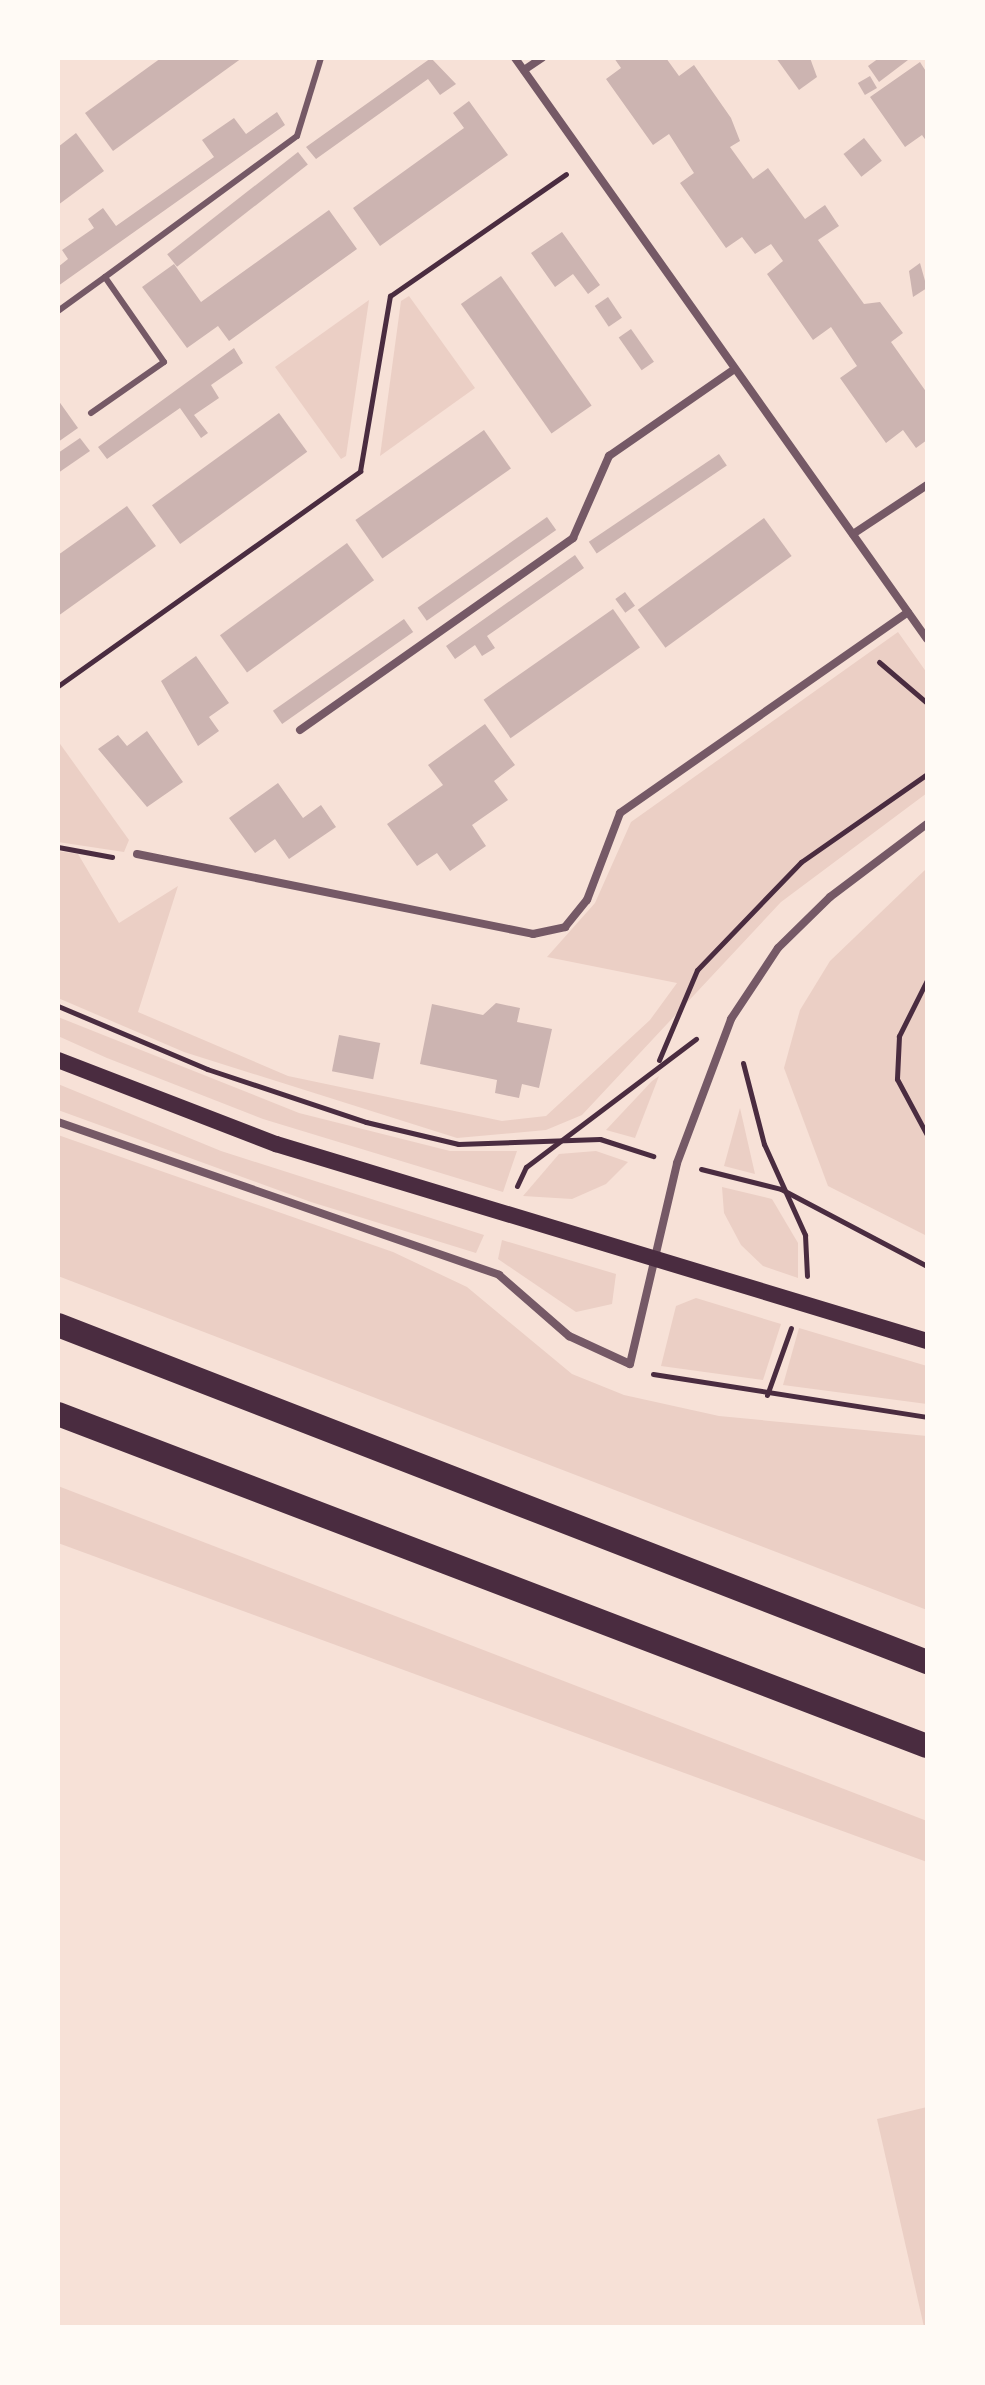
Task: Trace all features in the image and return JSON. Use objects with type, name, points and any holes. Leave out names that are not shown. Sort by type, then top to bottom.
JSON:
[{"type":"highway","points":[[58,1325],[927,1662]]},
{"type":"highway","points":[[58,1414],[927,1746]]},
{"type":"main road","points":[[58,1060],[276,1144],[927,1341]]},
{"type":"street","points":[[515,58],[733,370],[927,639]]},
{"type":"street","points":[[524,70],[542,58]]},
{"type":"street","points":[[300,730],[573,538],[609,456],[733,370]]},
{"type":"street","points":[[853,534],[927,485]]},
{"type":"street","points":[[137,854],[533,934],[565,927],[587,900],[620,813],[908,612]]},
{"type":"street","points":[[58,1122],[499,1275],[569,1336],[630,1364],[651,1259],[677,1163],[731,1019],[778,948],[830,897],[927,824]]},
{"type":"lane","points":[[58,311],[297,136],[321,58]]},
{"type":"lane","points":[[91,413],[164,362],[105,277]]},
{"type":"path","points":[[58,686],[360,471],[390,296],[586,159]]},
{"type":"path","points":[[864,642],[927,703]]},
{"type":"path","points":[[658,1062],[697,970],[801,862],[927,774]]},
{"type":"path","points":[[58,847],[129,861],[137,854]]},
{"type":"path","points":[[927,980],[899,1036],[897,1079],[927,1135]]},
{"type":"path","points":[[58,1006],[207,1069],[366,1122],[458,1144],[559,1144],[600,1139],[677,1163],[781,1189],[927,1266]]},
{"type":"path","points":[[559,1144],[658,1062],[731,1019],[781,1189],[805,1235],[810,1267],[767,1395]]},
{"type":"path","points":[[630,1364],[669,1381],[927,1417]]},
{"type":"shaded area","points":[[409,296],[475,388],[380,456],[401,301]]},
{"type":"shaded area","points":[[369,300],[346,456],[341,459],[275,367]]},
{"type":"shaded area","points":[[898,632],[927,673],[927,793],[781,902],[582,1115],[546,1130],[457,1138],[184,1052],[58,998],[58,851],[78,854],[119,923],[178,886],[138,1012],[288,1076],[502,1121],[546,1116],[650,1020],[677,983],[547,957],[595,903],[631,822]]},
{"type":"shaded area","points":[[58,741],[129,840],[124,852],[58,842]]},
{"type":"shaded area","points":[[927,868],[927,1236],[828,1186],[784,1068],[800,1010],[830,961]]},
{"type":"shaded area","points":[[58,1017],[299,1113],[450,1151],[517,1151],[503,1192],[263,1119],[107,1058],[58,1036]]},
{"type":"shaded area","points":[[659,1076],[635,1138],[606,1130],[652,1081]]},
{"type":"shaded area","points":[[58,1084],[221,1151],[484,1235],[476,1253],[311,1202],[58,1110]]},
{"type":"shaded area","points":[[740,1108],[755,1174],[724,1166]]},
{"type":"shaded area","points":[[58,1135],[393,1252],[467,1287],[572,1374],[624,1395],[719,1416],[927,1436],[927,1610],[58,1276]]},
{"type":"shaded area","points":[[596,1151],[628,1162],[606,1184],[572,1199],[523,1196],[559,1154]]},
{"type":"shaded area","points":[[722,1187],[772,1199],[798,1243],[798,1278],[763,1266],[741,1245],[724,1213]]},
{"type":"shaded area","points":[[502,1240],[616,1274],[612,1304],[576,1312],[498,1259]]},
{"type":"shaded area","points":[[696,1298],[781,1324],[763,1380],[661,1366],[676,1306]]},
{"type":"shaded area","points":[[799,1328],[927,1366],[927,1404],[783,1385]]},
{"type":"shaded area","points":[[58,1486],[927,1821],[927,1862],[58,1543]]},
{"type":"shaded area","points":[[927,2107],[927,2327],[924,2327],[877,2119]]},
{"type":"building","points":[[161,58],[242,58],[113,151],[85,113]]},
{"type":"building","points":[[431,58],[456,84],[440,95],[428,79],[316,159],[306,147]]},
{"type":"building","points":[[614,58],[666,58],[679,76],[694,65],[731,118],[740,141],[730,147],[753,179],[768,168],[805,219],[825,205],[839,226],[818,240],[864,304],[880,302],[903,333],[891,342],[927,393],[927,440],[916,448],[903,430],[886,443],[840,378],[857,366],[831,327],[813,340],[767,274],[783,261],[771,244],[755,254],[742,237],[726,248],[680,183],[694,173],[669,134],[653,145],[606,79],[621,68]]},
{"type":"building","points":[[776,58],[810,58],[817,77],[799,90]]},
{"type":"building","points":[[879,58],[908,60],[879,82],[868,66]]},
{"type":"building","points":[[920,62],[927,73],[927,142],[922,135],[905,147],[870,97]]},
{"type":"building","points":[[870,76],[877,88],[865,95],[858,83]]},
{"type":"building","points":[[469,101],[508,155],[380,246],[353,208],[464,128],[453,113]]},
{"type":"building","points":[[277,112],[285,125],[58,286],[58,267],[68,259],[62,250],[94,228],[88,219],[103,208],[116,226],[214,157],[202,140],[234,118],[246,134]]},
{"type":"building","points":[[76,133],[104,171],[58,205],[58,147]]},
{"type":"building","points":[[864,138],[882,161],[861,177],[844,154]]},
{"type":"building","points":[[298,152],[308,165],[177,267],[167,254]]},
{"type":"building","points":[[329,210],[357,249],[229,341],[218,326],[187,348],[142,287],[174,264],[201,302]]},
{"type":"building","points":[[562,232],[600,285],[588,294],[573,274],[555,287],[531,253]]},
{"type":"building","points":[[920,263],[927,288],[913,297],[909,271]]},
{"type":"building","points":[[501,276],[592,405],[551,434],[461,304]]},
{"type":"building","points":[[608,297],[622,318],[609,327],[595,306]]},
{"type":"building","points":[[631,329],[654,362],[642,370],[619,338]]},
{"type":"building","points":[[234,348],[243,363],[211,385],[219,398],[194,415],[208,433],[201,438],[180,408],[107,459],[98,447]]},
{"type":"building","points":[[58,400],[78,428],[58,442]]},
{"type":"building","points":[[279,413],[307,452],[180,544],[152,505]]},
{"type":"building","points":[[484,430],[511,469],[382,559],[355,520]]},
{"type":"building","points":[[80,438],[90,451],[58,473],[58,453]]},
{"type":"building","points":[[719,454],[727,466],[597,553],[589,542]]},
{"type":"building","points":[[127,506],[156,546],[58,616],[58,555]]},
{"type":"building","points":[[547,517],[556,530],[427,621],[418,608]]},
{"type":"building","points":[[764,518],[792,556],[665,648],[638,610]]},
{"type":"building","points":[[347,543],[374,580],[247,672],[220,635]]},
{"type":"building","points":[[575,555],[584,568],[487,636],[495,648],[482,656],[475,645],[455,659],[446,646]]},
{"type":"building","points":[[625,592],[635,606],[625,613],[615,599]]},
{"type":"building","points":[[613,609],[640,648],[511,738],[484,700]]},
{"type":"building","points":[[404,619],[413,632],[282,724],[273,711]]},
{"type":"building","points":[[196,656],[229,703],[209,717],[219,731],[198,746],[161,681]]},
{"type":"building","points":[[485,724],[515,765],[494,781],[508,800],[472,825],[486,846],[450,871],[437,853],[417,866],[387,824],[443,785],[428,765]]},
{"type":"building","points":[[147,731],[183,782],[147,807],[98,749],[118,735],[127,746]]},
{"type":"building","points":[[278,783],[303,818],[321,805],[336,827],[289,859],[275,839],[255,853],[229,818]]},
{"type":"building","points":[[496,1003],[520,1008],[517,1022],[552,1029],[539,1088],[522,1084],[519,1098],[495,1093],[497,1080],[420,1064],[432,1004],[483,1015]]},
{"type":"building","points":[[339,1035],[380,1043],[373,1079],[332,1071]]}]
